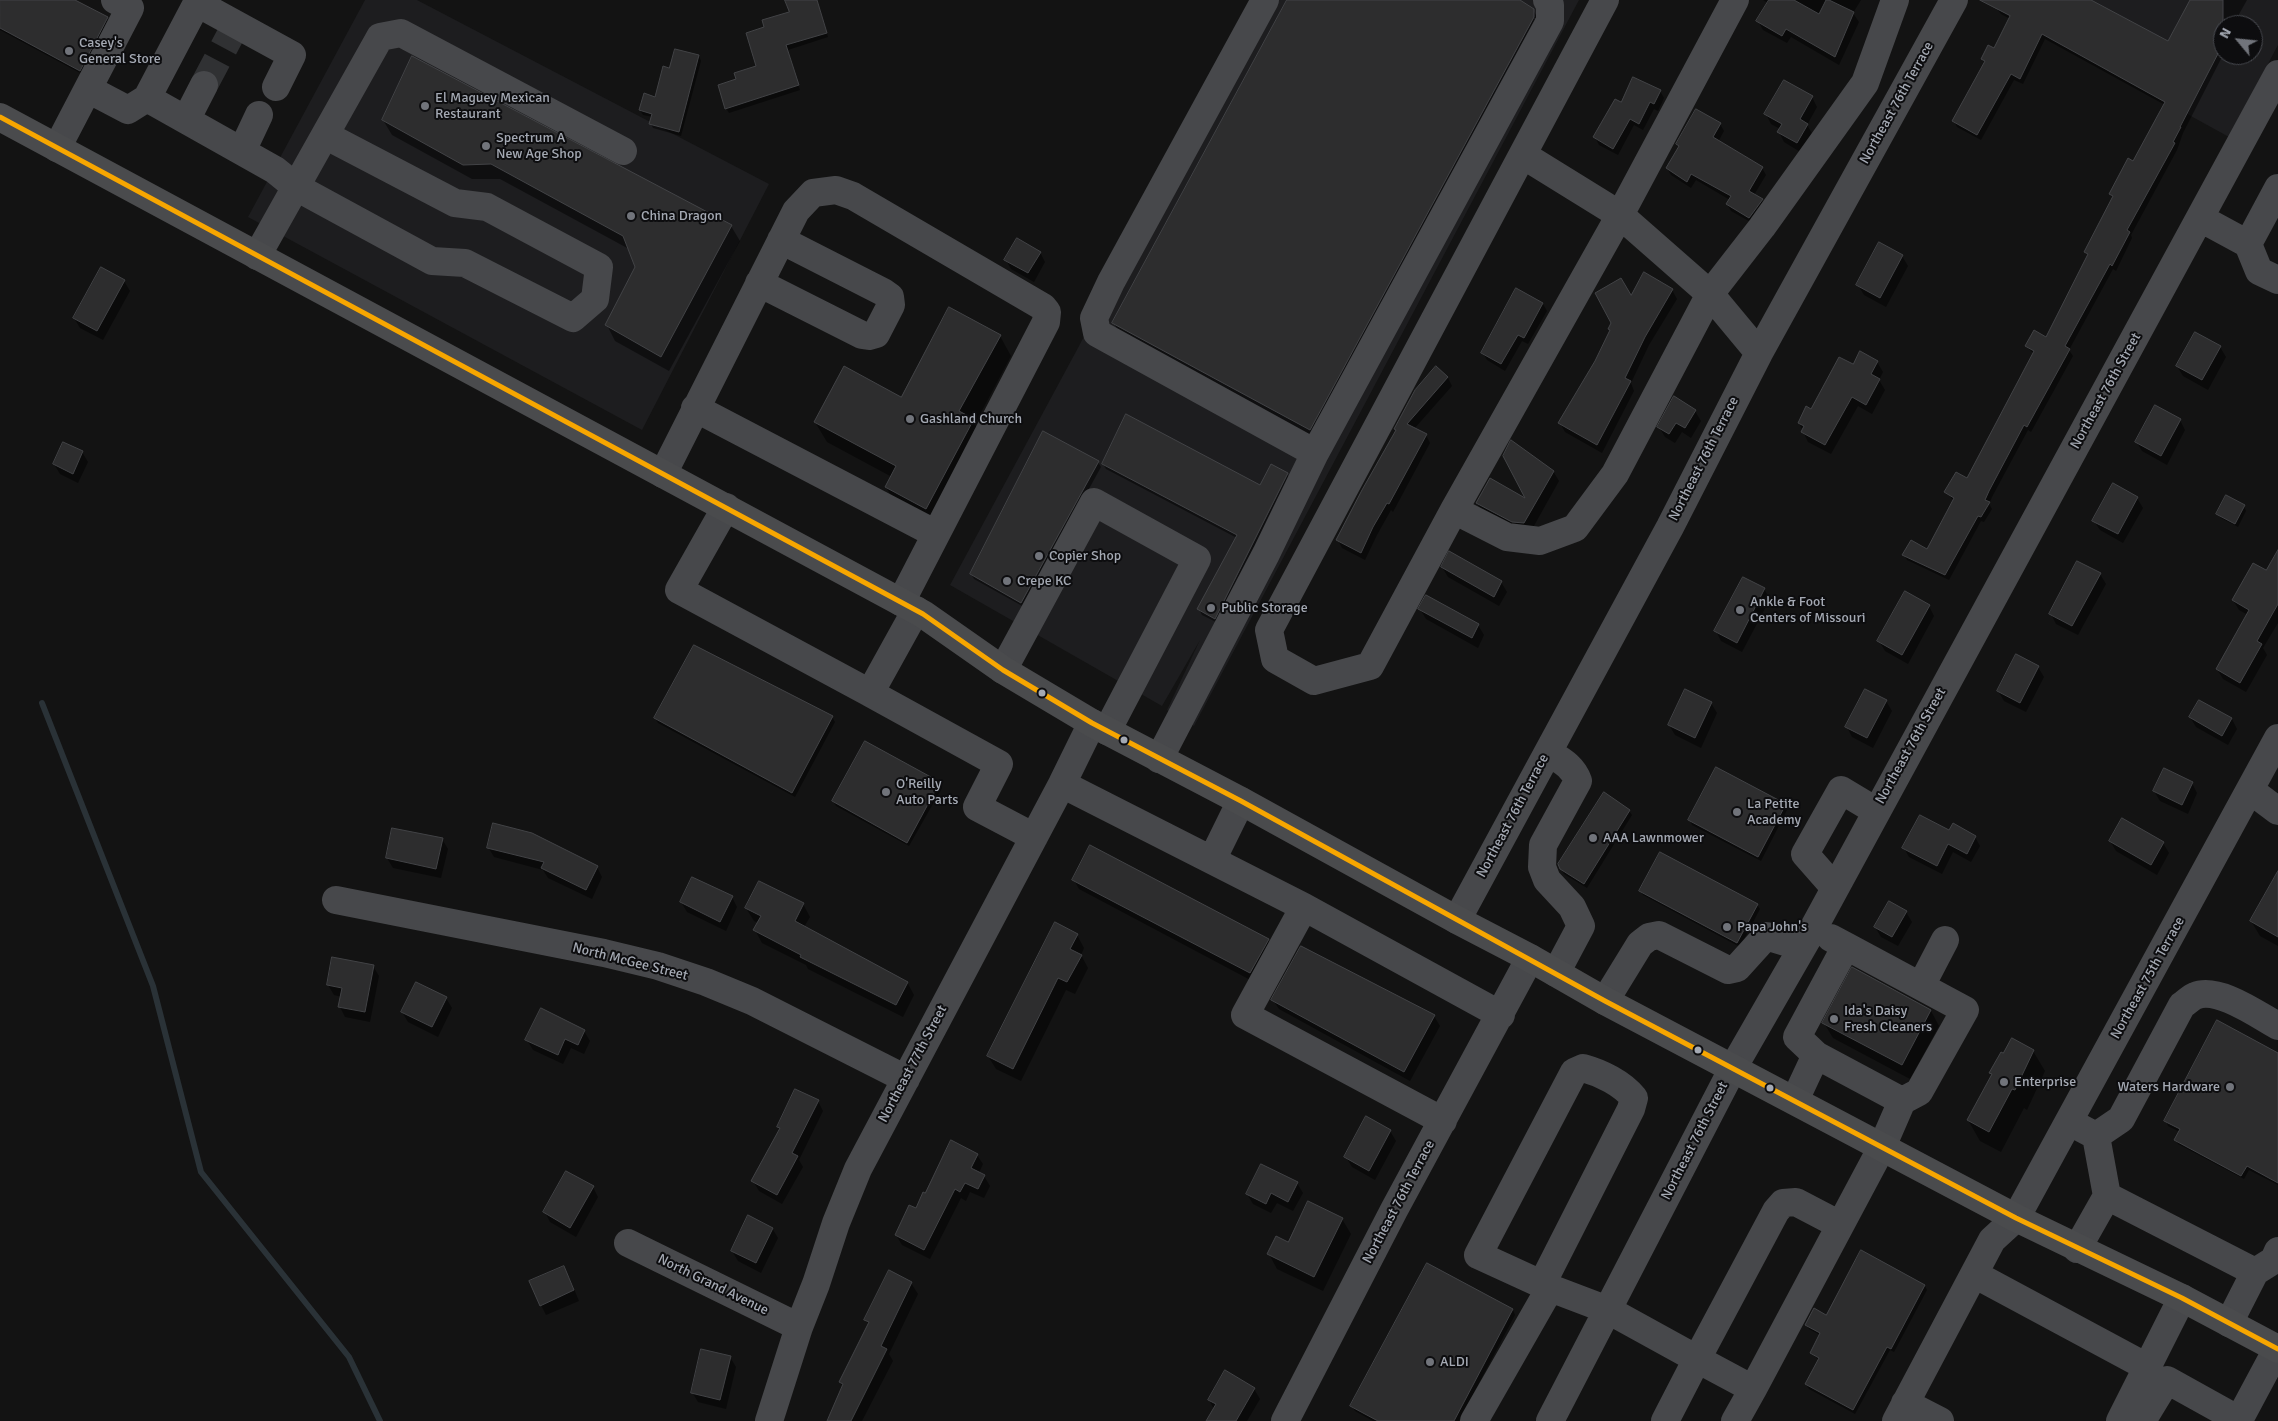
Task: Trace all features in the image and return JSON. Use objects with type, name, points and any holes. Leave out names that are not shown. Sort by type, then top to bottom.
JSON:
[{"type":"main road","points":[[0,118],[909,606],[1003,670],[1100,727],[1241,801],[1530,958],[1605,1001],[2016,1218],[2182,1298],[2277,1349]]},
{"type":"street","points":[[57,148],[130,8],[115,0]]},
{"type":"street","points":[[1265,0],[1111,282],[1094,318],[1096,333],[1315,453]]},
{"type":"street","points":[[1159,759],[1266,554],[1315,453],[1550,20],[1550,5],[1546,0]]},
{"type":"street","points":[[1604,0],[1269,630],[1275,659],[1314,680],[1370,666],[1454,510],[1620,216],[1734,0]]},
{"type":"street","points":[[1454,510],[1507,537],[1540,541],[1575,528],[1615,474],[1710,294],[1762,227],[1865,83],[1894,0]]},
{"type":"street","name":"Northeast 76th Terrace","points":[[1457,920],[1670,526],[1760,353],[1954,0]]},
{"type":"street","points":[[88,89],[128,110],[147,98],[197,3],[233,29],[292,56],[276,86]]},
{"type":"street","points":[[257,256],[380,37],[401,33],[623,150]]},
{"type":"street","name":"Northeast 76th Street","points":[[1550,1421],[1733,1068],[1807,938],[2278,74]]},
{"type":"street","points":[[186,120],[204,85]]},
{"type":"street","points":[[147,98],[275,170],[296,187],[432,261],[465,263],[573,318],[595,299],[598,266],[487,207],[455,203],[325,135]]},
{"type":"street","points":[[242,151],[259,115]]},
{"type":"street","points":[[1523,155],[1620,216],[1710,294],[1760,353]]},
{"type":"street","points":[[2248,244],[2278,188]]},
{"type":"street","points":[[663,474],[796,211],[813,193],[836,190],[861,200],[1043,307],[1048,312],[1046,322],[936,534],[909,606],[870,693]]},
{"type":"street","points":[[2200,218],[2248,244],[2260,271],[2278,280]]},
{"type":"street","points":[[759,283],[862,335],[876,334],[892,305],[890,297],[883,292],[781,240]]},
{"type":"street","points":[[695,408],[936,534]]},
{"type":"street","name":"Northeast 77th Street","points":[[769,1421],[798,1327],[816,1284],[836,1223],[858,1169],[1062,784],[1100,727],[1197,559],[1094,502],[1003,670]]},
{"type":"street","points":[[726,508],[679,590],[999,764],[977,807],[1034,837]]},
{"type":"street","name":"Northeast 75th Terrace","points":[[1900,1412],[1992,1240],[2016,1218],[2278,738]]},
{"type":"street","points":[[1548,752],[1568,765],[1575,773],[1578,781],[1543,845],[1542,867],[1547,880],[1572,907],[1581,926],[1556,973]]},
{"type":"street","points":[[1062,784],[1304,907],[1501,1015]]},
{"type":"street","points":[[1834,887],[1805,854],[1841,790],[1876,811]]},
{"type":"street","points":[[2250,790],[2278,811]]},
{"type":"street","points":[[1212,860],[1241,801]]},
{"type":"street","name":"North McGee Street","points":[[336,900],[604,952],[658,966],[706,982],[752,1001],[906,1079]]},
{"type":"street","points":[[1304,907],[1246,1015],[1443,1121]]},
{"type":"street","points":[[1605,1001],[1640,944],[1649,937],[1659,936],[1728,970],[1737,968],[1766,936],[1807,938],[1846,946],[1965,1010],[1919,1092],[1902,1101],[1882,1147],[1735,1421]]},
{"type":"street","points":[[1921,986],[1945,940]]},
{"type":"street","points":[[1846,946],[1797,1037],[1816,1056],[1902,1101]]},
{"type":"street","name":"Northeast 76th Terrace","points":[[1286,1421],[1394,1210],[1501,1015],[1530,958]]},
{"type":"street","points":[[2096,1136],[2121,1119],[2182,1005],[2195,996],[2210,994],[2226,998],[2278,1026]]},
{"type":"street","points":[[1795,1100],[1816,1056]]},
{"type":"street","points":[[1474,1421],[1546,1286],[1631,1109],[1634,1098],[1628,1090],[1596,1072],[1583,1068],[1574,1072],[1478,1255],[1546,1286],[1608,1310],[1753,1389]]},
{"type":"street","points":[[2069,1122],[2096,1136]]},
{"type":"street","points":[[2077,1249],[2107,1196],[2096,1136]]},
{"type":"street","points":[[2107,1196],[2255,1272]]},
{"type":"street","points":[[1665,1421],[1776,1211],[1783,1203],[1796,1202],[1840,1225]]},
{"type":"street","name":"North Grand Avenue","points":[[628,1242],[798,1327]]},
{"type":"street","points":[[2229,1323],[2255,1272],[2274,1260],[2278,1251]]},
{"type":"street","points":[[1974,1274],[2147,1367]]},
{"type":"street","points":[[2120,1421],[2182,1298]]},
{"type":"street","points":[[2142,1421],[2167,1380],[2239,1420],[2277,1349]]},
{"type":"street","points":[[1900,1412],[1940,1421]]},
{"type":"shaded area","points":[[365,0],[417,0],[769,184],[642,430],[248,217]]},
{"type":"shaded area","name":"Public Storage","points":[[1257,0],[1579,0],[1194,726],[1167,710],[1200,640],[1162,706],[950,585],[1079,346]]},
{"type":"shaded area","points":[[1980,0],[2278,0],[2278,45],[2229,137]]},
{"type":"building","name":"Casey's General Store","points":[[0,0],[75,0],[108,17],[80,71],[0,28]]},
{"type":"building","points":[[785,0],[817,0],[827,33],[786,45],[799,85],[725,109],[718,85],[736,79],[734,73],[756,66],[746,33],[764,27],[762,20],[789,12]]},
{"type":"building","name":"Public Storage","points":[[1287,0],[1520,0],[1534,9],[1534,17],[1310,430],[1112,323]]},
{"type":"building","points":[[1769,0],[1794,0],[1819,14],[1826,0],[1829,0],[1854,12],[1835,57],[1786,29],[1782,36],[1756,21]]},
{"type":"building","points":[[1980,0],[2091,0],[2168,41],[2190,0],[2223,0],[2223,15],[2213,15],[2213,63],[2180,127],[2173,142],[2175,143],[2127,230],[2130,232],[2112,266],[2110,264],[2065,346],[2070,349],[2027,427],[2024,425],[1989,491],[1985,500],[1990,502],[1981,517],[1978,516],[1945,575],[1902,555],[1911,540],[1927,549],[1954,498],[1944,492],[1956,472],[1967,478],[2034,351],[2025,346],[2034,330],[2046,337],[2088,254],[2084,252],[2113,196],[2109,194],[2128,158],[2133,161],[2165,102],[2042,34],[2020,79],[2011,74],[1977,135],[1952,121],[1985,61],[1981,59],[1988,45],[1994,48],[2010,16]]},
{"type":"building","points":[[675,49],[699,55],[679,132],[649,124],[652,114],[639,110],[644,93],[655,97],[663,66],[669,68]]},
{"type":"building","points":[[412,56],[732,225],[661,357],[605,325],[635,267],[623,236],[491,164],[463,165],[382,120]]},
{"type":"building","points":[[1633,77],[1661,90],[1654,104],[1650,102],[1639,124],[1630,119],[1613,149],[1593,137],[1615,99],[1621,102]]},
{"type":"building","points":[[1784,80],[1813,96],[1800,119],[1808,124],[1797,143],[1777,132],[1782,124],[1764,114]]},
{"type":"building","points":[[1696,109],[1721,123],[1713,137],[1763,167],[1749,191],[1763,199],[1749,218],[1726,204],[1731,196],[1691,174],[1687,182],[1666,168],[1679,146],[1676,144]]},
{"type":"building","points":[[1017,238],[1041,252],[1028,273],[1004,260]]},
{"type":"building","points":[[1879,242],[1903,255],[1880,298],[1856,285]]},
{"type":"building","points":[[101,267],[125,280],[97,331],[73,318]]},
{"type":"building","points":[[1644,272],[1673,289],[1645,337],[1625,378],[1631,381],[1597,445],[1558,423],[1595,361],[1610,330],[1608,329],[1611,323],[1595,293],[1621,278],[1631,295]]},
{"type":"building","points":[[1516,288],[1543,303],[1524,338],[1518,335],[1501,364],[1481,353]]},
{"type":"building","points":[[949,307],[1001,335],[959,411],[974,419],[926,509],[885,487],[896,466],[814,422],[844,366],[901,397]]},
{"type":"building","points":[[2195,332],[2221,346],[2202,380],[2176,366]]},
{"type":"building","points":[[1860,351],[1878,361],[1871,374],[1880,379],[1866,405],[1852,397],[1825,445],[1801,432],[1804,426],[1798,423],[1806,406],[1811,409],[1839,357],[1853,364]]},
{"type":"building","points":[[1436,366],[1448,377],[1407,424],[1427,434],[1389,504],[1387,503],[1373,527],[1361,553],[1336,540],[1396,430],[1394,429],[1415,390]]},
{"type":"building","points":[[1674,396],[1696,410],[1685,428],[1676,423],[1669,434],[1657,427]]},
{"type":"building","points":[[2155,405],[2181,419],[2161,456],[2135,442]]},
{"type":"building","points":[[1126,414],[1260,485],[1271,464],[1288,473],[1215,619],[1197,609],[1237,535],[1102,464]]},
{"type":"building","points":[[1043,431],[1099,461],[1021,603],[970,574]]},
{"type":"building","points":[[1511,440],[1554,471],[1524,523],[1512,522],[1476,503],[1490,478],[1525,498],[1503,456]]},
{"type":"building","points":[[63,442],[83,451],[73,474],[53,464]]},
{"type":"building","points":[[2113,483],[2138,497],[2118,534],[2092,521]]},
{"type":"building","points":[[2226,495],[2245,505],[2235,524],[2216,514]]},
{"type":"building","points":[[2278,550],[2278,604],[2257,641],[2262,644],[2240,683],[2216,669],[2249,610],[2232,600],[2253,563],[2266,570]]},
{"type":"building","points":[[1449,551],[1502,581],[1494,597],[1441,567]]},
{"type":"building","points":[[2077,561],[2101,573],[2072,626],[2049,614]]},
{"type":"building","name":"Ankle & Foot Centers of Missouri","points":[[1743,577],[1765,588],[1737,643],[1714,631]]},
{"type":"building","points":[[1905,591],[1930,605],[1902,655],[1877,641]]},
{"type":"building","points":[[1426,595],[1479,624],[1472,638],[1418,609]]},
{"type":"building","points":[[694,645],[833,716],[792,793],[654,718]]},
{"type":"building","points":[[2016,654],[2039,666],[2020,703],[1997,691]]},
{"type":"building","points":[[1685,689],[1712,702],[1695,738],[1668,725]]},
{"type":"building","points":[[1865,689],[1887,700],[1867,738],[1845,727]]},
{"type":"building","points":[[2199,700],[2232,718],[2222,736],[2189,717]]},
{"type":"building","name":"O'Reilly Auto Parts","points":[[865,741],[940,782],[907,843],[832,801]]},
{"type":"building","name":"La Petite Academy","points":[[1716,767],[1786,804],[1758,857],[1688,820]]},
{"type":"building","points":[[2164,768],[2193,782],[2182,805],[2153,791]]},
{"type":"building","name":"AAA Lawnmower","points":[[1604,792],[1630,810],[1584,884],[1560,869],[1558,864]]},
{"type":"building","points":[[1920,815],[1949,830],[1953,823],[1976,836],[1967,854],[1948,844],[1937,866],[1902,848]]},
{"type":"building","points":[[2122,818],[2164,842],[2151,865],[2109,841]]},
{"type":"building","points":[[493,823],[532,833],[598,866],[586,890],[541,868],[544,862],[487,848]]},
{"type":"building","points":[[392,828],[443,838],[436,869],[386,858]]},
{"type":"building","points":[[1090,845],[1269,939],[1250,973],[1072,880]]},
{"type":"building","points":[[1660,852],[1758,904],[1737,943],[1639,891]]},
{"type":"building","points":[[2278,871],[2278,937],[2250,921]]},
{"type":"building","points":[[692,877],[733,896],[720,922],[680,902]]},
{"type":"building","points":[[759,881],[804,903],[795,921],[908,982],[896,1005],[800,957],[801,955],[753,930],[761,916],[745,908]]},
{"type":"building","points":[[1889,901],[1907,911],[1892,937],[1874,927]]},
{"type":"building","points":[[1055,922],[1078,934],[1070,949],[1082,955],[1067,982],[1058,978],[1013,1069],[987,1056]]},
{"type":"building","points":[[1301,946],[1435,1015],[1404,1072],[1271,1000]]},
{"type":"building","points":[[332,957],[374,965],[365,1012],[338,1007],[342,988],[327,985]]},
{"type":"building","points":[[1852,967],[1931,1010],[1902,1065],[1822,1023]]},
{"type":"building","points":[[416,982],[447,997],[432,1027],[401,1012]]},
{"type":"building","points":[[541,1008],[585,1030],[578,1045],[565,1039],[558,1055],[525,1040]]},
{"type":"building","name":"Waters Hardware","points":[[2217,1020],[2278,1053],[2278,1183],[2247,1166],[2241,1176],[2174,1140],[2180,1129],[2164,1121]]},
{"type":"building","name":"Enterprise","points":[[2012,1038],[2034,1050],[2015,1090],[2012,1089],[1989,1132],[1967,1120],[1992,1074],[1989,1073],[2001,1052],[2003,1053]]},
{"type":"building","points":[[795,1089],[819,1100],[792,1153],[798,1156],[777,1195],[751,1181],[780,1128],[777,1127]]},
{"type":"building","points":[[1366,1116],[1391,1130],[1369,1171],[1344,1157]]},
{"type":"building","points":[[951,1140],[978,1154],[971,1168],[985,1175],[978,1189],[965,1183],[960,1192],[955,1189],[924,1250],[895,1235],[909,1205],[916,1208],[923,1192],[925,1193]]},
{"type":"building","points":[[1261,1164],[1298,1182],[1288,1202],[1271,1193],[1266,1204],[1246,1194]]},
{"type":"building","points":[[566,1171],[594,1186],[570,1228],[543,1212]]},
{"type":"building","points":[[1308,1201],[1343,1218],[1314,1277],[1267,1254],[1276,1236],[1288,1242]]},
{"type":"building","points":[[748,1215],[773,1228],[756,1263],[731,1251]]},
{"type":"building","points":[[1861,1250],[1925,1285],[1891,1349],[1887,1347],[1853,1410],[1805,1384],[1819,1358],[1810,1353],[1820,1333],[1805,1325],[1814,1308],[1826,1315]]},
{"type":"building","name":"ALDI","points":[[1427,1263],[1513,1309],[1454,1421],[1378,1421],[1350,1406]]},
{"type":"building","points":[[564,1266],[574,1290],[540,1306],[529,1281]]},
{"type":"building","points":[[889,1270],[912,1282],[881,1346],[887,1349],[851,1421],[827,1421],[843,1384],[839,1382],[869,1322],[864,1320]]},
{"type":"building","points":[[701,1349],[731,1356],[720,1400],[691,1393]]},
{"type":"building","points":[[1225,1370],[1255,1388],[1236,1421],[1206,1421],[1216,1404],[1208,1400]]},
{"type":"waterway","points":[[42,703],[153,986],[201,1172],[349,1357],[380,1421]]},
{"type":"tunnel","points":[[204,85],[231,34]]},
{"type":"transit line","points":[[0,117],[923,614],[1003,670],[1092,723],[1241,801],[1605,1001],[2016,1218],[2182,1298],[2278,1349]]},
{"type":"place","name":"Casey's General Store","points":[[69,51]]},
{"type":"place","name":"El Maguey Mexican Restaurant","points":[[425,106]]},
{"type":"place","name":"Spectrum A New Age Shop","points":[[486,146]]},
{"type":"place","name":"China Dragon","points":[[631,216]]},
{"type":"place","name":"Gashland Church","points":[[910,419]]},
{"type":"place","name":"Copier Shop","points":[[1039,556]]},
{"type":"place","name":"Crepe KC","points":[[1007,581]]},
{"type":"place","name":"Public Storage","points":[[1211,608]]},
{"type":"place","name":"Ankle & Foot Centers of Missouri","points":[[1740,610]]},
{"type":"place","name":"O'Reilly Auto Parts","points":[[886,792]]},
{"type":"place","name":"La Petite Academy","points":[[1737,812]]},
{"type":"place","name":"AAA Lawnmower","points":[[1593,838]]},
{"type":"place","name":"Papa John's","points":[[1727,927]]},
{"type":"place","name":"Ida's Daisy Fresh Cleaners","points":[[1834,1019]]},
{"type":"place","name":"Enterprise","points":[[2004,1082]]},
{"type":"place","name":"Waters Hardware","points":[[2230,1087]]},
{"type":"place","name":"ALDI","points":[[1430,1362]]}]
